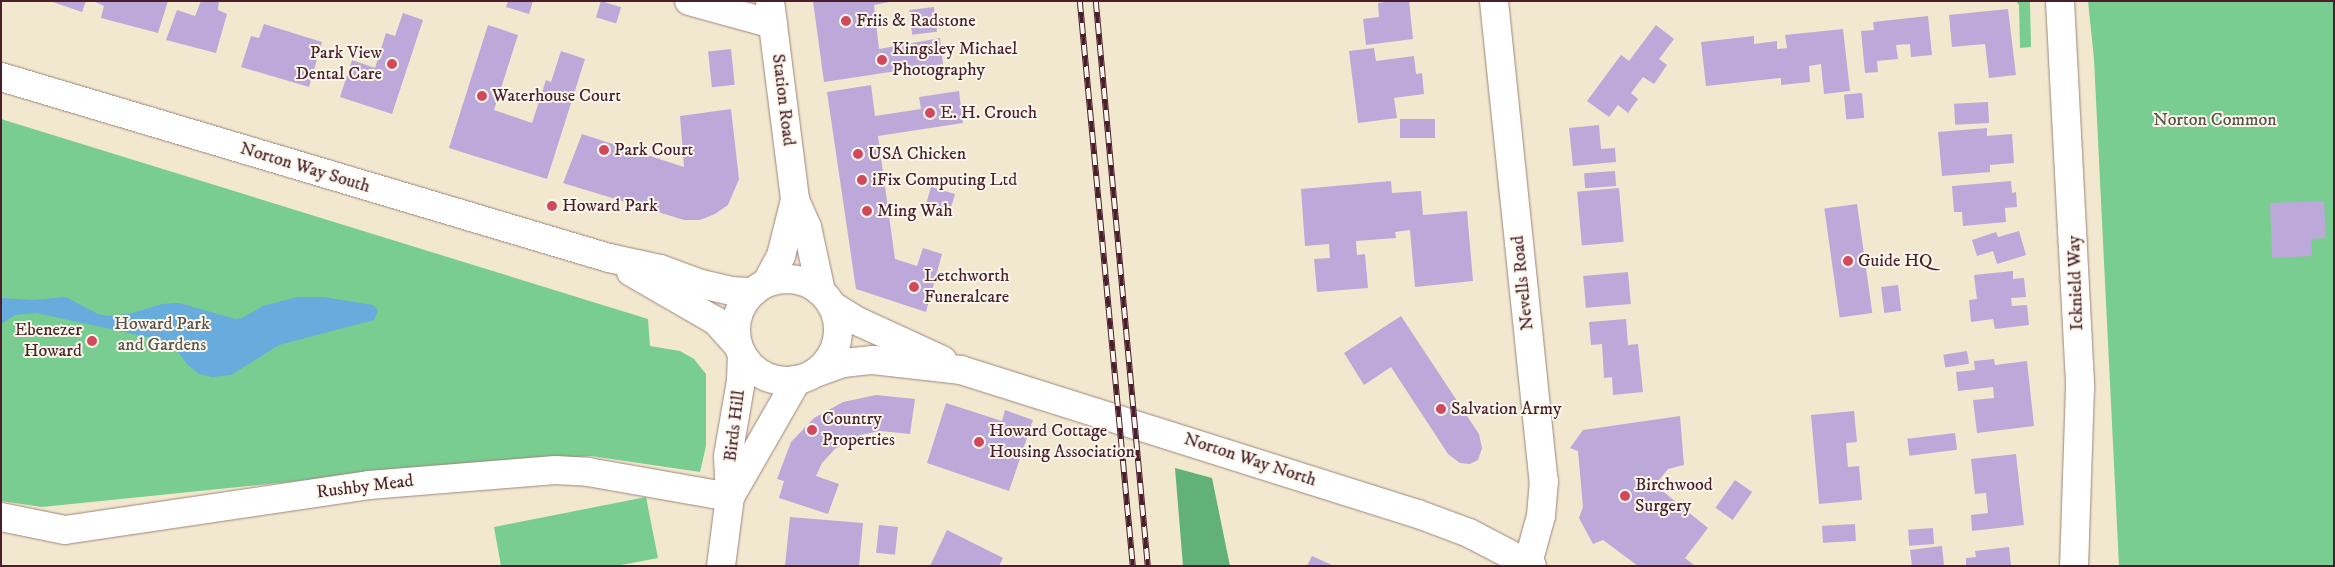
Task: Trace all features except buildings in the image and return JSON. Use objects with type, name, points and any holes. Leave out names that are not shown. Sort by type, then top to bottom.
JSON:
[{"type":"street","points":[[689,1],[771,13]]},
{"type":"street","name":"Nevells Road","points":[[1494,1],[1544,481],[1541,516],[1530,564]]},
{"type":"street","name":"Icknield Way","points":[[2060,1],[2076,262],[2080,387],[2080,440],[2074,566]]},
{"type":"street","name":"Station Road","points":[[771,13],[795,200],[808,227],[827,298]]},
{"type":"street","name":"Norton Way South","points":[[1,77],[609,258],[660,269],[701,284],[731,291],[760,287]]},
{"type":"street","name":"Station Road","points":[[760,287],[781,256],[795,200]]},
{"type":"street","name":"Norton Way South","points":[[609,258],[716,321],[740,350]]},
{"type":"street","points":[[786,278],[805,281],[827,298],[838,324],[837,343],[829,360],[806,377],[781,381],[766,377],[752,368],[740,350],[736,325],[741,306],[760,287],[786,278]]},
{"type":"street","name":"Norton Way North","points":[[827,298],[857,321],[961,370],[1418,514],[1469,533],[1530,564]]},
{"type":"street","name":"Birds Hill","points":[[721,566],[730,497],[728,456],[741,381],[740,350]]},
{"type":"street","name":"Norton Way North","points":[[806,377],[843,363],[873,360],[961,370]]},
{"type":"street","name":"Birds Hill","points":[[730,497],[806,377]]},
{"type":"street","name":"Rushby Mead","points":[[1,517],[64,530],[369,485],[555,470],[588,472],[730,497]]},
{"type":"green space","points":[[2016,1],[2030,1],[2031,47],[2020,48],[2019,5]]},
{"type":"green space","name":"Norton Common","points":[[2088,1],[2334,1],[2334,566],[2119,566],[2094,59]]},
{"type":"green space","name":"Howard Park and Gardens","points":[[1,119],[648,319],[650,346],[680,351],[694,359],[706,374],[706,446],[700,472],[591,456],[455,465],[42,507],[1,501]]},
{"type":"green space","points":[[1175,468],[1212,478],[1230,566],[1183,566]]},
{"type":"green space","points":[[646,497],[658,558],[616,566],[501,566],[494,527]]},
{"type":"water","points":[[66,297],[98,314],[108,316],[129,314],[162,304],[179,303],[235,319],[242,318],[263,306],[297,297],[323,297],[373,305],[378,310],[374,320],[279,345],[231,375],[212,377],[199,374],[188,365],[170,342],[36,313],[15,315],[1,324],[1,298],[32,300]]},
{"type":"railway","points":[[1080,1],[1133,566]]},
{"type":"railway","points":[[1096,1],[1148,566]]},
{"type":"place","name":"Friis & Radstone","points":[[846,21]]},
{"type":"place","name":"Kingsley Michael Photography","points":[[882,60]]},
{"type":"place","name":"Park View Dental Care","points":[[392,64]]},
{"type":"place","name":"Waterhouse Court","points":[[482,96]]},
{"type":"place","name":"E. H. Crouch","points":[[930,113]]},
{"type":"place","name":"Park Court","points":[[604,150]]},
{"type":"place","name":"USA Chicken","points":[[858,154]]},
{"type":"place","name":"iFix Computing Ltd","points":[[862,180]]},
{"type":"place","name":"Howard Park","points":[[552,206]]},
{"type":"place","name":"Ming Wah","points":[[867,211]]},
{"type":"place","name":"Guide HQ","points":[[1848,261]]},
{"type":"place","name":"Letchworth Funeralcare","points":[[914,287]]},
{"type":"place","name":"Ebenezer Howard","points":[[92,341]]},
{"type":"place","name":"Salvation Army","points":[[1441,409]]},
{"type":"place","name":"Country Properties","points":[[812,430]]},
{"type":"place","name":"Howard Cottage Housing Association","points":[[979,442]]},
{"type":"place","name":"Birchwood Surgery","points":[[1625,496]]}]
